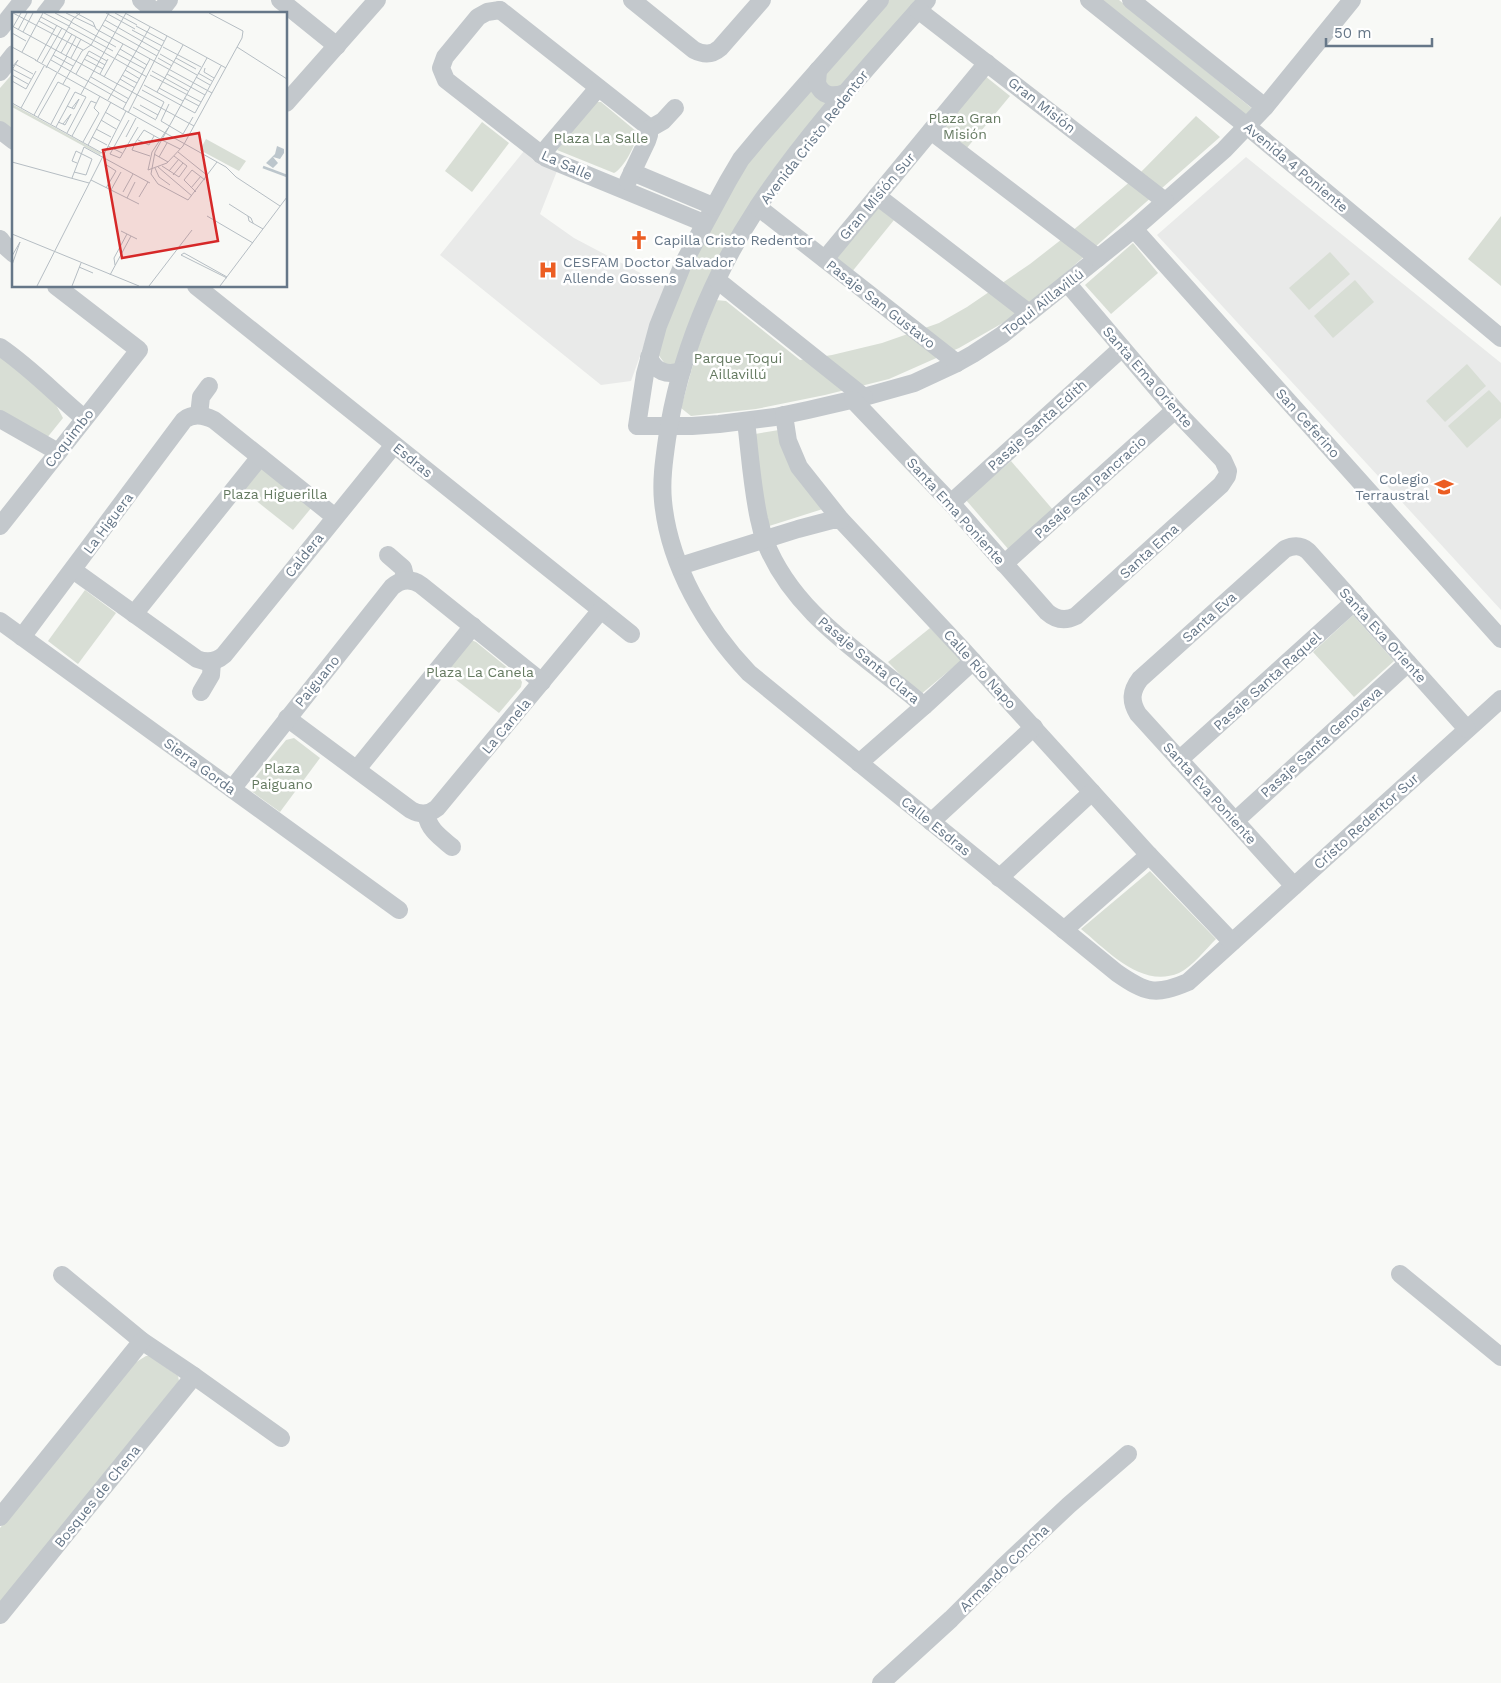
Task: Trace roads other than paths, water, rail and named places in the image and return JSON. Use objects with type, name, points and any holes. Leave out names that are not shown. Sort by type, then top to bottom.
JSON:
[{"type":"street","points":[[13,12],[23,0]]},
{"type":"street","points":[[141,0],[156,12]]},
{"type":"street","points":[[160,12],[169,0]]},
{"type":"street","points":[[280,0],[337,46]]},
{"type":"street","points":[[288,101],[378,0]]},
{"type":"street","points":[[632,0],[694,50],[706,54],[720,48],[762,0]]},
{"type":"street","points":[[682,370],[672,373],[662,372],[654,366],[649,357],[658,326],[676,279],[713,206],[741,159],[879,0]]},
{"type":"street","name":"Avenida 4 Poniente","points":[[1089,0],[1248,127],[1501,338]]},
{"type":"street","name":"Avenida 4 Poniente","points":[[1131,0],[1265,107]]},
{"type":"street","name":"Toqui Aillavillú","points":[[649,357],[637,426],[692,426],[784,415],[914,383],[957,363],[988,345],[1029,314],[1134,229],[1224,150],[1248,127],[1352,0]]},
{"type":"street","points":[[499,5],[649,129],[647,141],[624,190]]},
{"type":"street","name":"La Salle","points":[[499,5],[481,15],[445,57],[441,68],[446,80],[541,155],[704,223]]},
{"type":"street","name":"Gran Misión","points":[[922,5],[987,63],[1165,201]]},
{"type":"street","name":"Avenida Cristo Redentor","points":[[680,566],[672,547],[663,501],[664,463],[675,395],[704,307],[732,250],[758,207],[798,151],[845,93],[922,5]]},
{"type":"street","points":[[0,29],[12,14]]},
{"type":"street","points":[[0,72],[12,57]]},
{"type":"street","name":"Gran Misión Sur","points":[[825,259],[987,63]]},
{"type":"street","points":[[818,70],[816,83],[824,93],[834,96],[845,93]]},
{"type":"street","points":[[541,155],[598,88]]},
{"type":"street","points":[[649,129],[663,121],[675,108]]},
{"type":"street","points":[[0,130],[12,139]]},
{"type":"street","points":[[931,131],[1098,258]]},
{"type":"street","points":[[632,172],[713,206]]},
{"type":"street","points":[[877,196],[1029,314]]},
{"type":"street","name":"Pasaje San Gustavo","points":[[758,207],[957,363]]},
{"type":"street","name":"San Ceferino","points":[[1134,229],[1501,639]]},
{"type":"street","name":"Santa Ema Poniente","points":[[718,280],[858,398],[1046,612],[1060,619]]},
{"type":"street","name":"Santa Ema Oriente","points":[[1067,283],[1176,410],[1223,460],[1228,471]]},
{"type":"street","name":"Coquimbo","points":[[0,526],[138,350],[59,288]]},
{"type":"street","name":"Esdras","points":[[198,288],[631,634]]},
{"type":"street","points":[[0,347],[32,371],[64,402],[84,418]]},
{"type":"street","name":"Pasaje Santa Edith","points":[[951,503],[1122,348]]},
{"type":"street","points":[[209,386],[201,398],[199,415],[214,420],[335,517]]},
{"type":"street","name":"Pasaje San Pancracio","points":[[1004,564],[1176,410]]},
{"type":"street","name":"La Higuera","points":[[22,637],[184,420],[199,415]]},
{"type":"street","name":"Calle Río Napo","points":[[784,415],[788,440],[800,467],[841,520],[973,660],[1149,855],[1232,942]]},
{"type":"street","points":[[0,419],[58,452]]},
{"type":"street","name":"Pasaje Santa Clara","points":[[746,421],[754,497],[764,540],[773,559],[789,584],[816,617],[836,636],[924,706]]},
{"type":"street","name":"Caldera","points":[[212,662],[224,655],[394,445]]},
{"type":"street","points":[[134,614],[260,456]]},
{"type":"street","name":"Santa Ema","points":[[1060,619],[1076,616],[1221,485],[1228,471]]},
{"type":"street","points":[[680,566],[832,520],[841,520]]},
{"type":"street","name":"Santa Eva Oriente","points":[[1295,546],[1308,551],[1468,730]]},
{"type":"street","name":"Santa Eva","points":[[1132,697],[1133,690],[1140,679],[1285,549],[1295,546]]},
{"type":"street","points":[[388,555],[403,568],[406,580],[421,584],[542,682]]},
{"type":"street","name":"Calle Esdras","points":[[680,566],[698,602],[722,642],[750,673],[1126,980],[1139,988],[1162,991],[1188,982],[1232,942]]},
{"type":"street","points":[[73,570],[198,659],[212,662],[211,675],[201,692]]},
{"type":"street","name":"Paiguano","points":[[232,789],[392,587],[396,583],[406,580]]},
{"type":"street","name":"Pasaje Santa Raquel","points":[[1179,760],[1354,602]]},
{"type":"street","name":"La Canela","points":[[426,814],[437,808],[601,610]]},
{"type":"street","name":"Sierra Gorda","points":[[0,621],[399,910]]},
{"type":"street","points":[[356,768],[473,626]]},
{"type":"street","points":[[859,763],[973,660]]},
{"type":"street","name":"Pasaje Santa Genoveva","points":[[1234,821],[1408,663]]},
{"type":"street","name":"Santa Eva Poniente","points":[[1132,697],[1132,703],[1138,714],[1294,886]]},
{"type":"street","name":"Cristo Redentor Sur","points":[[1232,942],[1501,699]]},
{"type":"street","points":[[287,718],[411,810],[420,814],[426,814],[427,821],[433,831],[452,847]]},
{"type":"street","points":[[931,822],[1034,728]]},
{"type":"street","points":[[999,878],[1092,792]]},
{"type":"street","points":[[1064,930],[1149,855]]},
{"type":"street","points":[[1400,1274],[1501,1357]]},
{"type":"street","points":[[62,1275],[142,1341],[281,1438]]},
{"type":"street","points":[[0,1517],[142,1341]]},
{"type":"street","name":"Bosques de Chena","points":[[0,1616],[194,1376]]},
{"type":"street","name":"Armando Concha","points":[[882,1683],[1069,1505],[1128,1454]]},
{"type":"place","name":"Capilla Cristo Redentor","points":[[639,240]]},
{"type":"place","name":"CESFAM Doctor Salvador Allende Gossens","points":[[548,270]]},
{"type":"place","name":"Colegio Terraustral","points":[[1444,487]]},
{"type":"park label","name":"Plaza Gran Misión","points":[[965,126]]},
{"type":"park label","name":"Plaza La Salle","points":[[601,138]]},
{"type":"park label","name":"Parque Toqui Aillavillú","points":[[738,366]]},
{"type":"park label","name":"Plaza Higuerilla","points":[[275,494]]},
{"type":"park label","name":"Plaza La Canela","points":[[480,672]]},
{"type":"park label","name":"Plaza Paiguano","points":[[282,776]]}]
